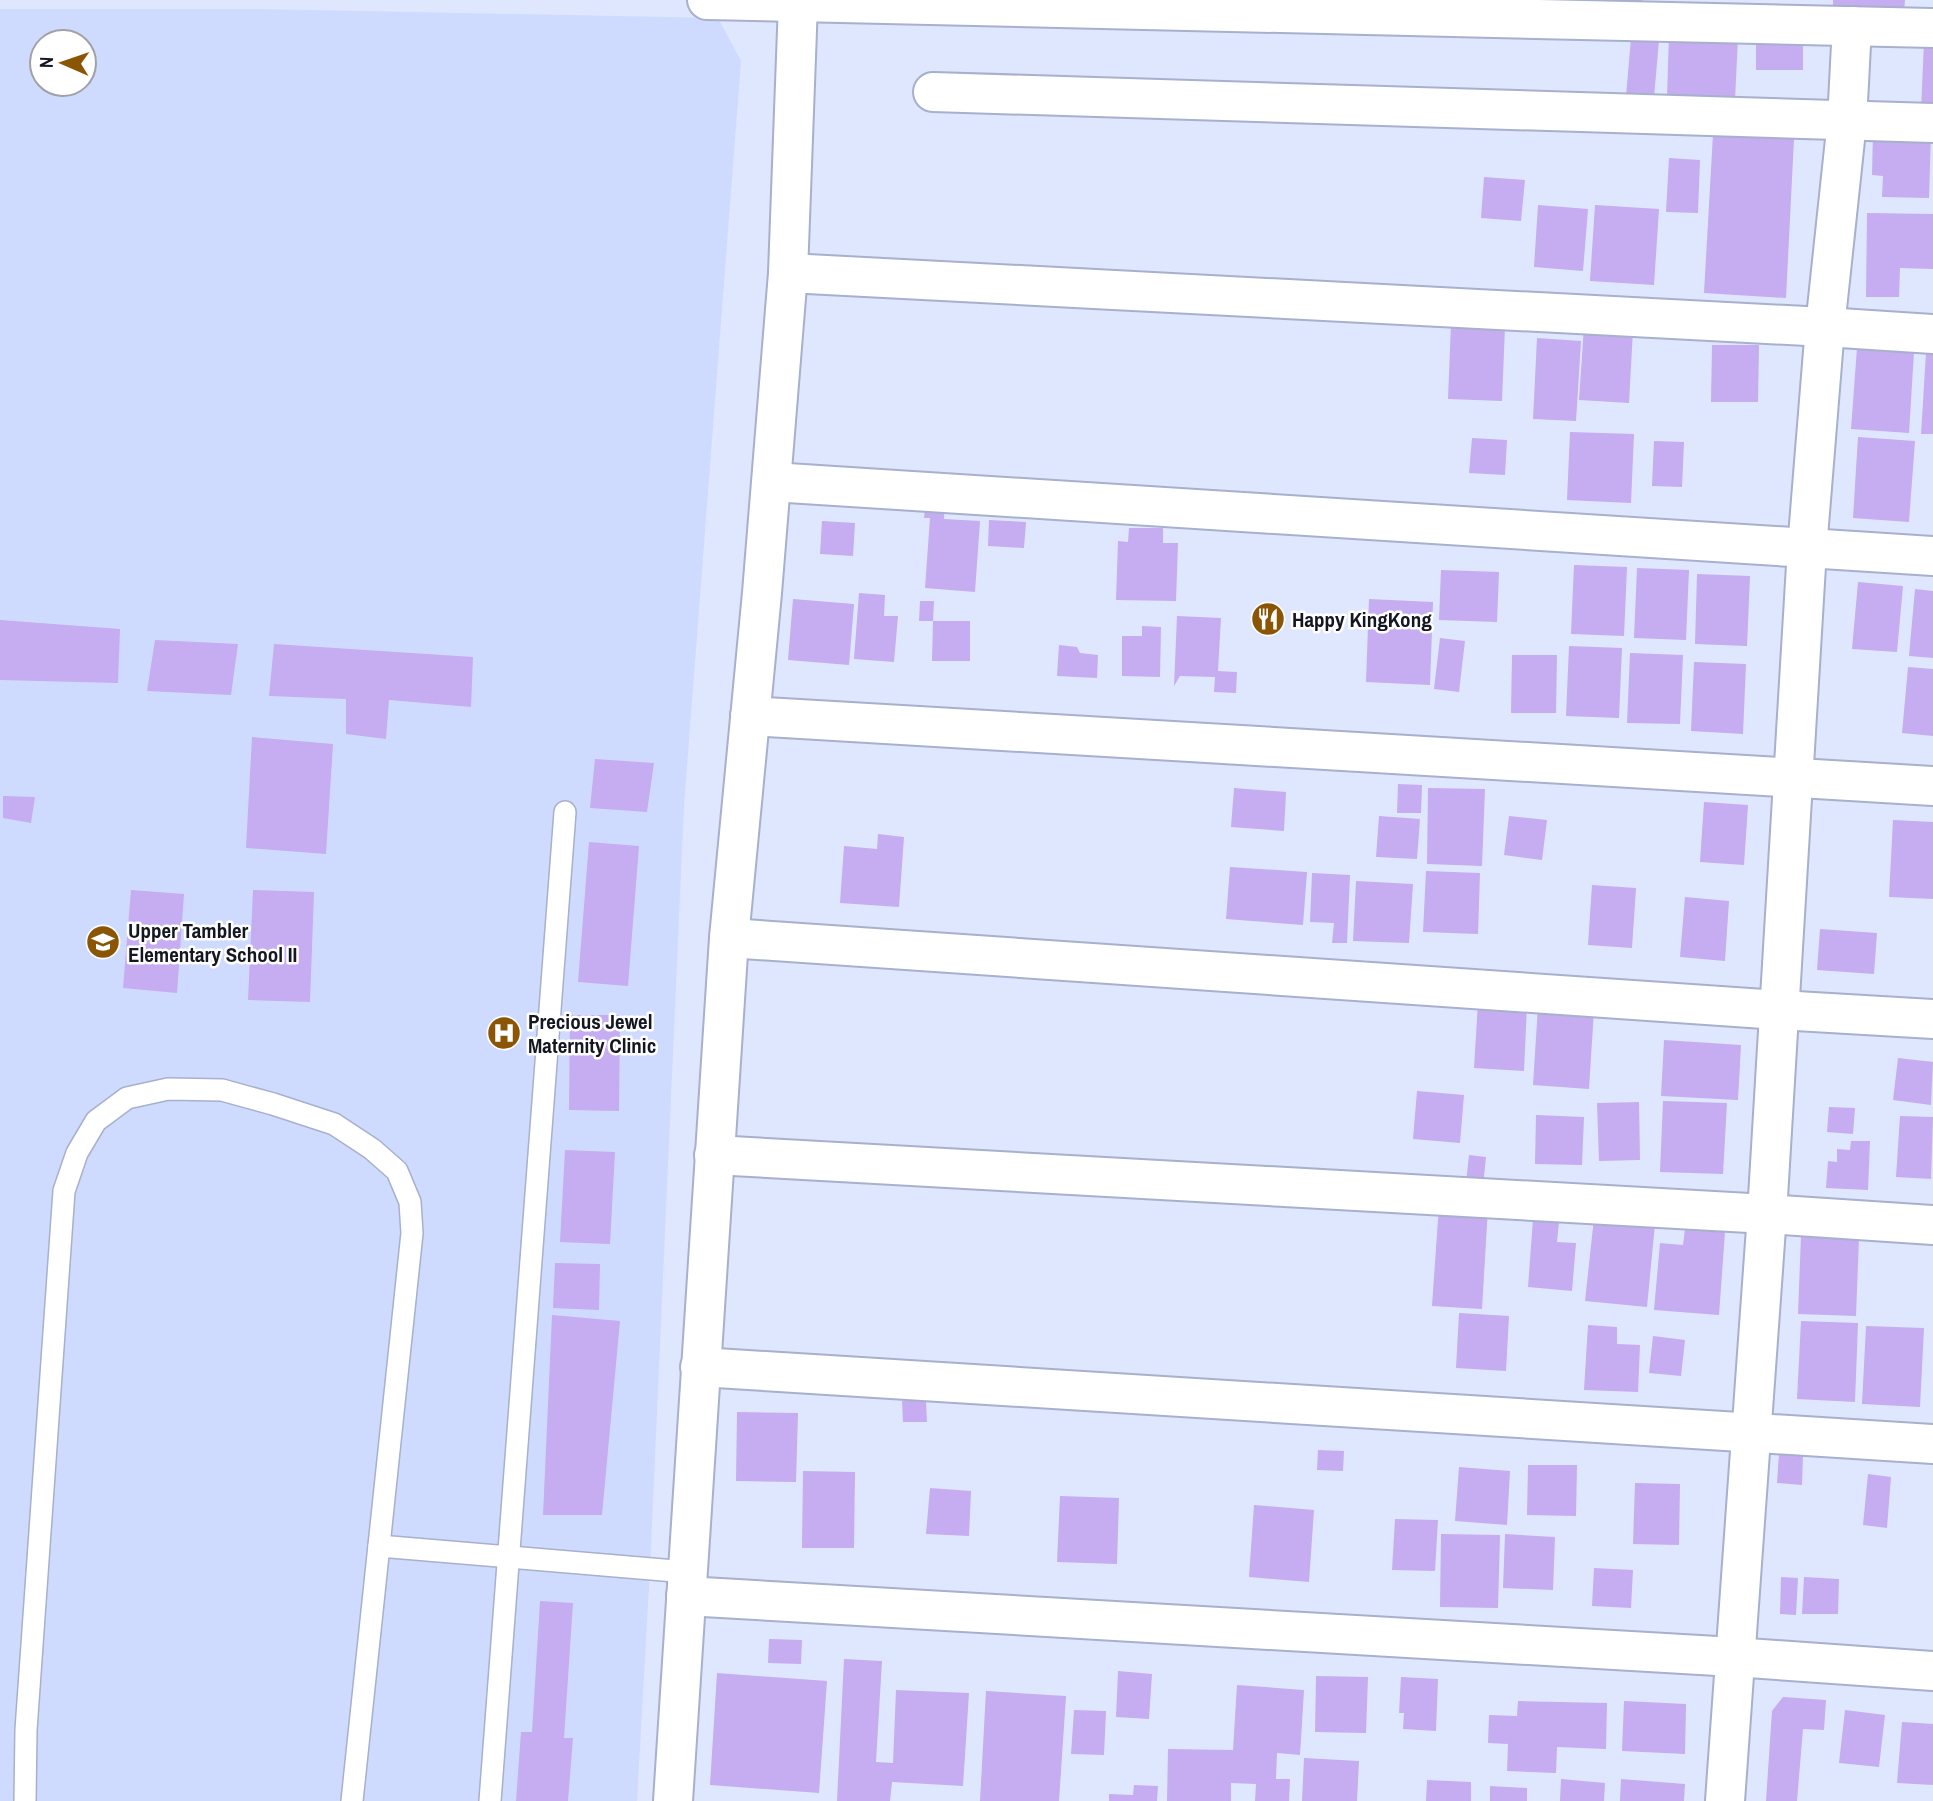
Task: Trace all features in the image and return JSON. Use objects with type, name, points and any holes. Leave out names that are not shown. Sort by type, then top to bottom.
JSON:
[{"type":"street","points":[[707,0],[1933,29]]},
{"type":"street","points":[[673,1801],[729,938],[772,482],[788,273],[798,3]]},
{"type":"street","points":[[1725,1801],[1768,1214],[1807,548],[1825,327],[1847,121],[1853,26]]},
{"type":"street","points":[[933,92],[1933,123]]},
{"type":"street","points":[[788,273],[1933,334]]},
{"type":"street","points":[[772,482],[1933,556]]},
{"type":"street","points":[[750,716],[1933,786]]},
{"type":"street","points":[[729,938],[1933,1020]]},
{"type":"street","points":[[714,1155],[1933,1225]]},
{"type":"street","points":[[700,1367],[1933,1444]]},
{"type":"street","points":[[686,1584],[1933,1671]]},
{"type":"lane","points":[[490,1801],[565,811]]},
{"type":"lane","points":[[25,1801],[26,1730],[64,1191],[77,1153],[96,1121],[127,1098],[168,1089],[222,1090],[334,1124],[372,1149],[397,1171],[410,1202],[412,1233],[352,1801]]},
{"type":"lane","points":[[379,1546],[509,1557],[686,1584]]},
{"type":"shaded area","points":[[0,9],[262,9],[718,18],[741,61],[684,806],[637,1801],[0,1801]]},
{"type":"building","points":[[1589,0],[1642,0],[1641,8],[1588,5]]},
{"type":"building","points":[[1833,0],[1905,0],[1904,12],[1833,10]]},
{"type":"building","points":[[1669,34],[1738,37],[1735,100],[1667,97]]},
{"type":"building","points":[[1631,38],[1659,40],[1654,98],[1626,96]]},
{"type":"building","points":[[1756,39],[1803,39],[1803,70],[1756,70]]},
{"type":"building","points":[[1924,41],[1933,42],[1933,112],[1921,111]]},
{"type":"building","points":[[1873,132],[1931,134],[1929,198],[1882,197],[1883,176],[1872,175]]},
{"type":"building","points":[[1713,134],[1794,139],[1786,298],[1704,293]]},
{"type":"building","points":[[1669,158],[1700,160],[1698,213],[1666,212]]},
{"type":"building","points":[[1484,177],[1525,180],[1521,221],[1481,218]]},
{"type":"building","points":[[1538,205],[1588,209],[1583,271],[1534,267]]},
{"type":"building","points":[[1595,205],[1659,209],[1654,285],[1590,281]]},
{"type":"building","points":[[1867,213],[1933,214],[1933,269],[1900,268],[1899,297],[1866,297]]},
{"type":"building","points":[[1451,324],[1505,327],[1502,401],[1448,399]]},
{"type":"building","points":[[1584,327],[1633,330],[1629,403],[1579,400]]},
{"type":"building","points":[[1537,338],[1581,341],[1576,421],[1533,419]]},
{"type":"building","points":[[1712,345],[1759,345],[1758,402],[1711,402]]},
{"type":"building","points":[[1857,348],[1914,352],[1909,433],[1851,429]]},
{"type":"building","points":[[1926,353],[1933,353],[1933,434],[1921,434]]},
{"type":"building","points":[[1570,432],[1634,434],[1631,503],[1567,500]]},
{"type":"building","points":[[1858,437],[1915,441],[1909,522],[1853,518]]},
{"type":"building","points":[[1472,438],[1507,440],[1505,475],[1469,473]]},
{"type":"building","points":[[1654,441],[1684,442],[1682,487],[1652,486]]},
{"type":"building","points":[[926,498],[945,499],[944,519],[980,521],[975,592],[925,588],[930,518],[924,518]]},
{"type":"building","points":[[989,520],[1026,522],[1024,548],[988,546]]},
{"type":"building","points":[[822,521],[855,523],[853,556],[820,554]]},
{"type":"building","points":[[1129,528],[1163,528],[1163,543],[1178,543],[1176,601],[1116,600],[1118,541],[1128,542]]},
{"type":"building","points":[[1574,565],[1627,567],[1624,636],[1571,634]]},
{"type":"building","points":[[1637,568],[1689,570],[1686,640],[1634,638]]},
{"type":"building","points":[[1441,570],[1499,572],[1497,622],[1439,620]]},
{"type":"building","points":[[1697,574],[1750,576],[1747,646],[1695,644]]},
{"type":"building","points":[[1858,582],[1903,586],[1897,652],[1852,649]]},
{"type":"building","points":[[1915,589],[1933,591],[1933,658],[1909,656]]},
{"type":"building","points":[[859,593],[885,595],[884,616],[898,616],[894,662],[854,659]]},
{"type":"building","points":[[793,599],[854,604],[849,665],[788,660]]},
{"type":"building","points":[[1369,599],[1433,602],[1430,685],[1366,682]]},
{"type":"building","points":[[920,601],[934,601],[933,621],[919,621]]},
{"type":"building","points":[[1177,616],[1221,618],[1218,671],[1237,672],[1236,693],[1214,692],[1215,677],[1180,676],[1174,686]]},
{"type":"building","points":[[0,620],[120,629],[118,683],[0,680]]},
{"type":"building","points":[[933,621],[970,621],[970,661],[932,661]]},
{"type":"building","points":[[1142,626],[1161,627],[1160,677],[1122,676],[1122,636],[1142,636]]},
{"type":"building","points":[[1440,638],[1465,641],[1459,692],[1434,689]]},
{"type":"building","points":[[155,640],[238,644],[231,695],[147,691]]},
{"type":"building","points":[[274,644],[473,657],[471,707],[389,700],[386,739],[346,734],[346,699],[269,696]]},
{"type":"building","points":[[1059,645],[1077,647],[1080,653],[1098,655],[1097,678],[1057,676]]},
{"type":"building","points":[[1569,646],[1622,648],[1619,718],[1566,716]]},
{"type":"building","points":[[1630,653],[1683,655],[1680,724],[1627,723]]},
{"type":"building","points":[[1512,655],[1557,655],[1556,713],[1511,713]]},
{"type":"building","points":[[1694,662],[1746,664],[1743,734],[1691,731]]},
{"type":"building","points":[[1908,667],[1933,669],[1933,736],[1902,733]]},
{"type":"building","points":[[252,737],[333,744],[326,854],[246,848]]},
{"type":"building","points":[[595,759],[654,763],[647,812],[590,808]]},
{"type":"building","points":[[1398,784],[1422,785],[1421,813],[1397,813]]},
{"type":"building","points":[[1234,788],[1286,792],[1284,831],[1231,827]]},
{"type":"building","points":[[1428,788],[1485,789],[1482,866],[1427,864]]},
{"type":"building","points":[[3,796],[35,797],[31,823],[3,818]]},
{"type":"building","points":[[1704,802],[1748,805],[1744,865],[1700,862]]},
{"type":"building","points":[[1379,816],[1420,819],[1417,859],[1376,857]]},
{"type":"building","points":[[1509,816],[1547,820],[1542,860],[1504,855]]},
{"type":"building","points":[[1893,820],[1933,822],[1933,899],[1889,897]]},
{"type":"building","points":[[878,834],[904,837],[899,907],[840,903],[844,846],[877,849]]},
{"type":"building","points":[[589,842],[639,846],[628,986],[578,982]]},
{"type":"building","points":[[1230,867],[1307,872],[1303,925],[1226,919]]},
{"type":"building","points":[[1426,871],[1480,873],[1478,934],[1423,932]]},
{"type":"building","points":[[1312,873],[1350,875],[1347,943],[1332,943],[1334,923],[1310,922]]},
{"type":"building","points":[[1356,881],[1413,884],[1409,943],[1353,941]]},
{"type":"building","points":[[1592,885],[1636,888],[1632,948],[1588,945]]},
{"type":"building","points":[[131,890],[184,894],[177,993],[123,988]]},
{"type":"building","points":[[253,890],[314,892],[310,1002],[248,1000]]},
{"type":"building","points":[[1685,897],[1729,901],[1725,961],[1680,957]]},
{"type":"building","points":[[1820,929],[1877,933],[1874,974],[1817,970]]},
{"type":"building","points":[[1478,1002],[1527,1005],[1524,1071],[1474,1068]]},
{"type":"building","points":[[1538,1006],[1594,1010],[1589,1089],[1533,1085]]},
{"type":"building","points":[[570,1015],[620,1015],[619,1111],[569,1110]]},
{"type":"building","points":[[1664,1040],[1741,1045],[1738,1100],[1661,1096]]},
{"type":"building","points":[[1898,1058],[1933,1062],[1931,1105],[1893,1100]]},
{"type":"building","points":[[1417,1091],[1464,1095],[1460,1143],[1413,1139]]},
{"type":"building","points":[[1663,1101],[1727,1103],[1723,1174],[1660,1172]]},
{"type":"building","points":[[1639,1102],[1640,1160],[1599,1161],[1597,1103]]},
{"type":"building","points":[[1829,1107],[1855,1108],[1853,1134],[1827,1132]]},
{"type":"building","points":[[1536,1115],[1584,1117],[1582,1165],[1535,1164]]},
{"type":"building","points":[[1900,1116],[1933,1117],[1931,1179],[1896,1177]]},
{"type":"building","points":[[1851,1141],[1870,1141],[1868,1190],[1826,1188],[1828,1161],[1837,1162],[1837,1149],[1850,1150]]},
{"type":"building","points":[[565,1150],[615,1152],[610,1244],[560,1242]]},
{"type":"building","points":[[1469,1155],[1486,1157],[1483,1186],[1466,1183]]},
{"type":"building","points":[[1439,1205],[1488,1208],[1482,1309],[1432,1306]]},
{"type":"building","points":[[1594,1218],[1655,1224],[1647,1307],[1585,1301]]},
{"type":"building","points":[[1533,1219],[1559,1222],[1557,1242],[1576,1243],[1572,1291],[1528,1287]]},
{"type":"building","points":[[1685,1229],[1725,1232],[1719,1315],[1654,1310],[1660,1243],[1683,1245]]},
{"type":"building","points":[[1801,1236],[1859,1238],[1856,1316],[1798,1314]]},
{"type":"building","points":[[555,1263],[600,1264],[599,1310],[553,1308]]},
{"type":"building","points":[[1459,1313],[1509,1316],[1506,1371],[1456,1368]]},
{"type":"building","points":[[552,1315],[620,1321],[602,1515],[543,1515]]},
{"type":"building","points":[[1801,1321],[1858,1323],[1855,1402],[1797,1399]]},
{"type":"building","points":[[1588,1325],[1617,1327],[1617,1344],[1640,1345],[1638,1392],[1584,1390]]},
{"type":"building","points":[[1866,1326],[1924,1328],[1920,1407],[1862,1404]]},
{"type":"building","points":[[1653,1336],[1685,1340],[1681,1376],[1649,1373]]},
{"type":"building","points":[[902,1401],[926,1401],[927,1422],[903,1422]]},
{"type":"building","points":[[737,1412],[798,1413],[796,1482],[736,1481]]},
{"type":"building","points":[[1318,1450],[1344,1451],[1343,1471],[1317,1470]]},
{"type":"building","points":[[1779,1453],[1803,1454],[1802,1485],[1777,1483]]},
{"type":"building","points":[[1528,1465],[1577,1465],[1576,1516],[1527,1515]]},
{"type":"building","points":[[1459,1467],[1510,1471],[1507,1525],[1455,1521]]},
{"type":"building","points":[[803,1471],[855,1472],[854,1548],[802,1548]]},
{"type":"building","points":[[1868,1474],[1891,1477],[1887,1528],[1863,1525]]},
{"type":"building","points":[[1635,1483],[1680,1484],[1679,1545],[1633,1544]]},
{"type":"building","points":[[930,1488],[971,1491],[969,1536],[926,1534]]},
{"type":"building","points":[[1060,1496],[1119,1498],[1117,1564],[1057,1562]]},
{"type":"building","points":[[1254,1505],[1314,1510],[1309,1582],[1249,1577]]},
{"type":"building","points":[[1395,1519],[1438,1520],[1435,1571],[1392,1570]]},
{"type":"building","points":[[1441,1534],[1500,1535],[1498,1608],[1440,1607]]},
{"type":"building","points":[[1505,1534],[1555,1537],[1553,1590],[1503,1588]]},
{"type":"building","points":[[1594,1568],[1633,1570],[1631,1608],[1592,1606]]},
{"type":"building","points":[[1781,1577],[1798,1578],[1796,1615],[1780,1614]]},
{"type":"building","points":[[1804,1577],[1839,1579],[1838,1614],[1802,1614]]},
{"type":"building","points":[[540,1601],[573,1603],[564,1738],[573,1738],[568,1801],[516,1801],[521,1732],[532,1732]]},
{"type":"building","points":[[769,1639],[802,1640],[801,1664],[768,1663]]},
{"type":"building","points":[[844,1659],[882,1661],[876,1762],[893,1763],[896,1690],[969,1693],[963,1786],[892,1782],[890,1801],[837,1801]]},
{"type":"building","points":[[1118,1671],[1152,1674],[1149,1719],[1116,1717]]},
{"type":"building","points":[[717,1673],[827,1681],[819,1793],[710,1785]]},
{"type":"building","points":[[1316,1676],[1368,1677],[1366,1733],[1315,1732]]},
{"type":"building","points":[[1401,1677],[1438,1679],[1436,1731],[1403,1729],[1404,1713],[1399,1713]]},
{"type":"building","points":[[1237,1685],[1304,1690],[1300,1755],[1277,1753],[1276,1779],[1290,1779],[1289,1801],[1255,1801],[1256,1784],[1231,1783],[1231,1801],[1167,1801],[1168,1749],[1233,1750]]},
{"type":"building","points":[[986,1691],[1066,1696],[1059,1801],[980,1801]]},
{"type":"building","points":[[1783,1697],[1826,1700],[1824,1730],[1803,1729],[1797,1801],[1766,1801],[1772,1711]]},
{"type":"building","points":[[1518,1701],[1607,1703],[1606,1749],[1557,1747],[1556,1773],[1507,1771],[1508,1744],[1488,1743],[1489,1715],[1517,1716]]},
{"type":"building","points":[[1624,1701],[1686,1704],[1685,1754],[1622,1751]]},
{"type":"building","points":[[1074,1710],[1106,1711],[1104,1755],[1071,1754]]},
{"type":"building","points":[[1845,1710],[1885,1715],[1879,1767],[1839,1763]]},
{"type":"building","points":[[1902,1722],[1933,1724],[1933,1785],[1897,1783]]},
{"type":"building","points":[[1304,1758],[1359,1761],[1357,1801],[1302,1801]]},
{"type":"building","points":[[1561,1779],[1605,1783],[1604,1801],[1560,1801]]},
{"type":"building","points":[[1621,1779],[1685,1784],[1684,1801],[1620,1801]]},
{"type":"building","points":[[1427,1780],[1471,1782],[1471,1801],[1426,1801]]},
{"type":"building","points":[[1134,1785],[1158,1786],[1157,1801],[1109,1801],[1109,1794],[1133,1795]]},
{"type":"building","points":[[1490,1786],[1527,1788],[1527,1801],[1490,1801]]},
{"type":"place","name":"Happy KingKong","points":[[1268,619]]},
{"type":"place","name":"Upper Tambler Elementary School II","points":[[103,942]]},
{"type":"place","name":"Precious Jewel Maternity Clinic","points":[[504,1033]]}]
